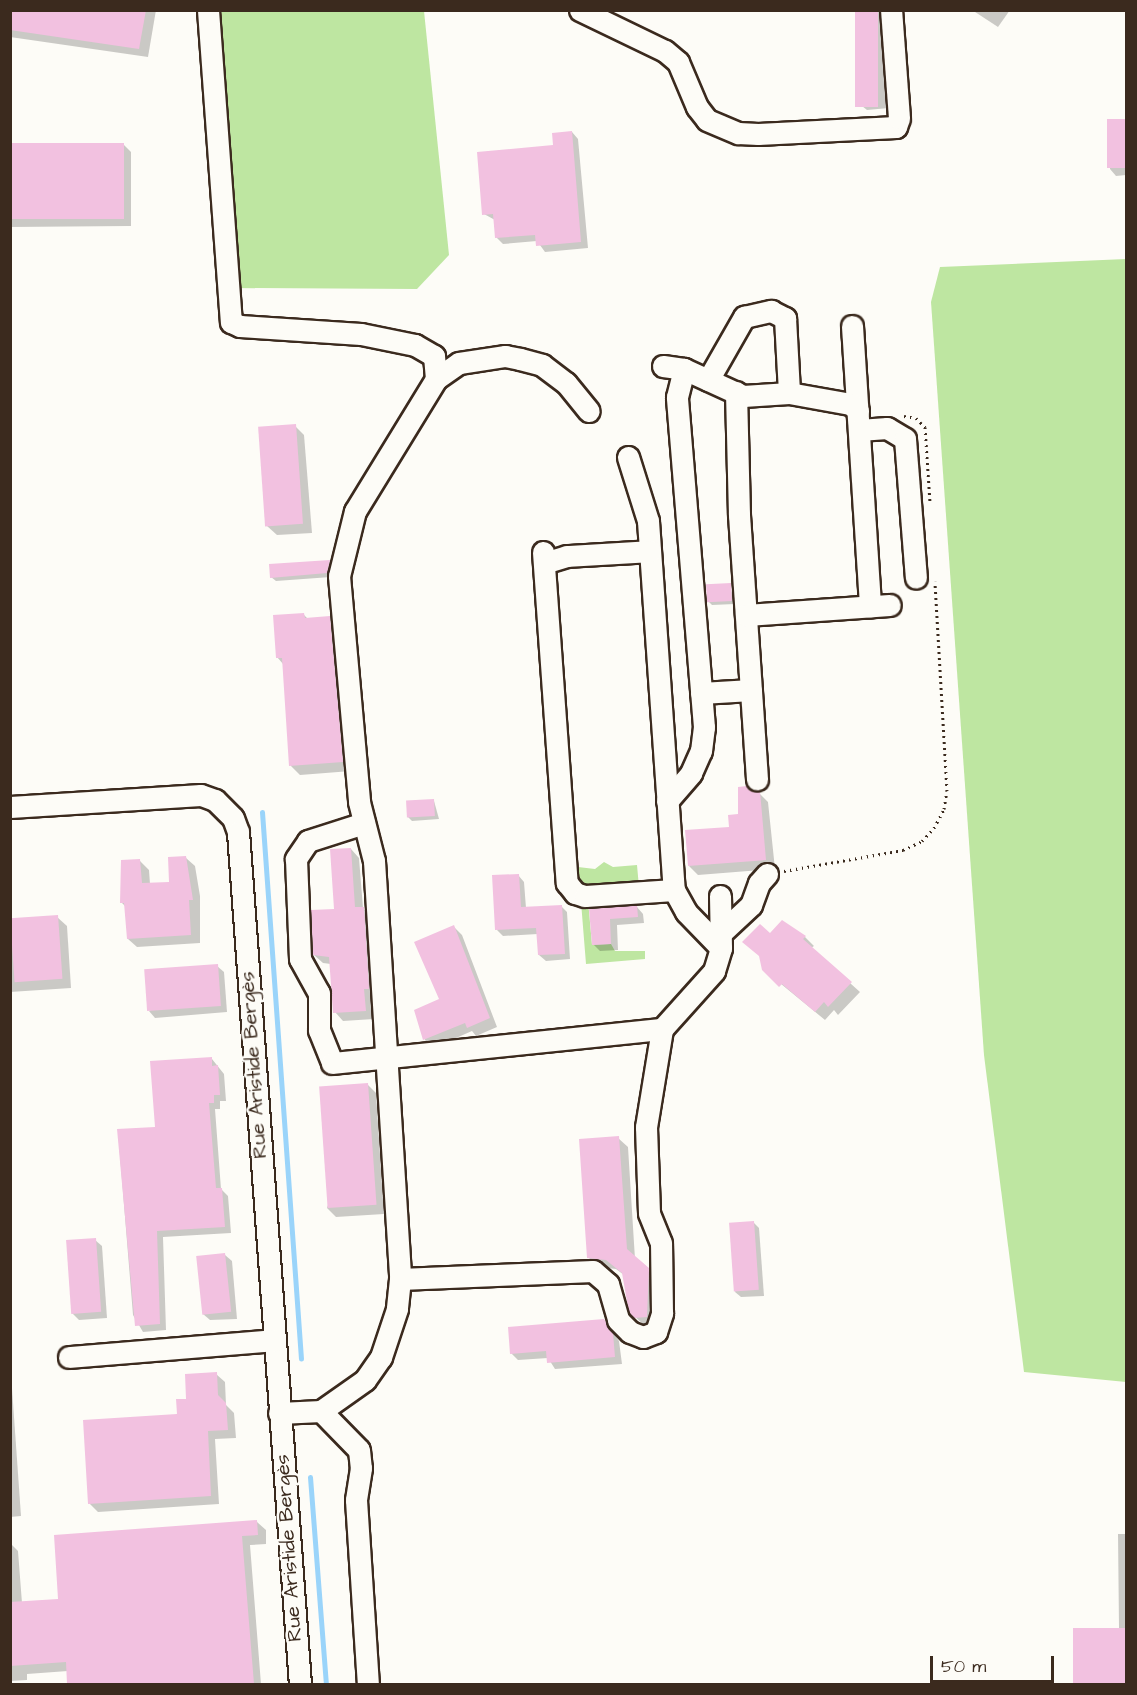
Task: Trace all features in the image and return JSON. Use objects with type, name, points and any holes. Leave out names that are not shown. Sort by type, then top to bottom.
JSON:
[{"type":"street","points":[[208,10],[231,322],[240,326],[361,334],[415,345],[434,356],[436,379]]},
{"type":"street","points":[[580,10],[672,56],[707,120],[738,133],[758,134],[897,127],[899,118],[891,10]]},
{"type":"street","points":[[708,380],[744,317],[771,311],[785,318],[789,393]]},
{"type":"street","points":[[746,615],[880,605],[859,421],[852,326]]},
{"type":"street","points":[[279,1413],[321,1411],[365,1380],[381,1357],[397,1309],[400,1279],[374,861],[359,802],[339,576],[356,511],[436,379],[459,363],[513,358],[542,365],[566,383],[589,411]]},
{"type":"street","points":[[663,366],[684,369],[736,392],[762,396],[789,393],[851,404],[859,421]]},
{"type":"street","points":[[667,801],[691,773],[701,751],[701,693],[677,397],[684,369]]},
{"type":"street","points":[[736,392],[739,515],[757,779]]},
{"type":"street","points":[[859,421],[887,428],[905,439],[925,574]]},
{"type":"street","points":[[628,457],[644,500],[650,551],[674,890],[687,912],[721,940]]},
{"type":"street","points":[[650,551],[543,558],[567,883],[575,893],[585,896],[674,890]]},
{"type":"street","points":[[701,693],[751,690]]},
{"type":"street","name":"Rue Aristide Bergès","points":[[10,807],[186,795],[215,800],[233,818],[238,832],[300,1684]]},
{"type":"street","points":[[364,823],[308,841],[296,859],[300,959],[319,993],[319,1030],[332,1063],[662,1029]]},
{"type":"street","points":[[721,940],[751,905],[759,883],[767,874]]},
{"type":"street","points":[[400,1279],[593,1271],[608,1284],[618,1320],[630,1332],[643,1337],[656,1332],[662,1313],[661,1243],[649,1213],[646,1146],[662,1029],[714,970],[721,940],[720,896]]},
{"type":"street","points":[[69,1357],[274,1340]]},
{"type":"street","points":[[321,1411],[359,1450],[361,1468],[356,1500],[368,1684]]},
{"type":"path","points":[[887,428],[894,419],[906,416],[916,418],[925,427],[931,514]]},
{"type":"path","points":[[767,874],[903,850],[922,841],[934,828],[944,809],[947,791],[942,657],[925,574]]},
{"type":"green space","points":[[217,11],[424,11],[449,255],[417,289],[233,288]]},
{"type":"green space","points":[[1126,259],[1126,1382],[1024,1372],[984,1055],[931,302],[940,267]]},
{"type":"green space","points":[[604,862],[613,867],[637,865],[639,887],[578,886],[578,867],[595,869]]},
{"type":"green space","points":[[588,900],[592,945],[611,944],[615,951],[645,951],[645,959],[586,964],[581,902]]},
{"type":"building","points":[[10,10],[146,10],[139,49],[10,30]]},
{"type":"building","points":[[855,10],[878,10],[878,107],[855,107]]},
{"type":"building","points":[[1107,119],[1126,119],[1126,168],[1107,168]]},
{"type":"building","points":[[572,131],[581,242],[536,246],[535,235],[495,238],[493,214],[482,215],[477,152],[553,145],[552,133]]},
{"type":"building","points":[[10,143],[124,143],[124,219],[10,219]]},
{"type":"building","points":[[296,424],[303,524],[265,526],[258,427]]},
{"type":"building","points":[[330,560],[327,573],[270,578],[269,564]]},
{"type":"building","points":[[731,583],[732,601],[707,602],[706,584]]},
{"type":"building","points":[[304,613],[305,618],[330,616],[343,762],[289,766],[282,658],[276,658],[273,615]]},
{"type":"building","points":[[747,786],[760,791],[766,860],[688,866],[685,830],[729,827],[728,815],[738,814],[738,787]]},
{"type":"building","points":[[434,799],[435,816],[407,817],[406,800]]},
{"type":"building","points":[[351,848],[355,907],[364,907],[369,989],[364,989],[366,1011],[333,1013],[329,957],[313,955],[311,910],[334,909],[330,849]]},
{"type":"building","points":[[186,856],[193,900],[189,900],[191,935],[127,939],[124,903],[120,903],[121,860],[140,859],[142,883],[169,882],[168,857]]},
{"type":"building","points":[[519,874],[521,907],[562,905],[565,954],[538,955],[536,928],[495,930],[492,875]]},
{"type":"building","points":[[637,905],[638,917],[610,919],[611,944],[592,945],[589,909]]},
{"type":"building","points":[[58,915],[62,979],[15,982],[10,918]]},
{"type":"building","points":[[782,920],[806,936],[803,939],[852,982],[828,1007],[824,1002],[815,1012],[782,984],[779,987],[762,970],[759,956],[742,942],[760,924],[770,933]]},
{"type":"building","points":[[454,925],[490,1018],[467,1028],[465,1023],[423,1040],[414,1010],[439,999],[414,942]]},
{"type":"building","points":[[218,964],[221,1006],[147,1011],[144,969]]},
{"type":"building","points":[[212,1057],[212,1066],[218,1065],[220,1095],[214,1095],[214,1103],[209,1103],[216,1188],[222,1188],[225,1227],[157,1231],[160,1324],[135,1326],[117,1129],[155,1127],[150,1061]]},
{"type":"building","points":[[368,1083],[377,1205],[328,1208],[319,1086]]},
{"type":"building","points":[[619,1136],[627,1249],[649,1268],[647,1317],[634,1318],[629,1313],[622,1273],[606,1260],[587,1258],[579,1139]]},
{"type":"building","points":[[754,1221],[759,1290],[734,1292],[729,1223]]},
{"type":"building","points":[[96,1238],[101,1312],[71,1314],[66,1240]]},
{"type":"building","points":[[225,1253],[231,1312],[202,1315],[196,1256]]},
{"type":"building","points":[[604,1319],[613,1333],[615,1357],[547,1363],[546,1351],[510,1354],[508,1327]]},
{"type":"building","points":[[217,1372],[218,1395],[226,1403],[228,1430],[208,1431],[211,1496],[88,1504],[83,1420],[177,1414],[176,1399],[186,1399],[185,1374]]},
{"type":"building","points":[[257,1520],[258,1535],[242,1536],[254,1684],[67,1684],[66,1662],[10,1666],[10,1602],[58,1599],[54,1535]]},
{"type":"building","points":[[1073,1628],[1126,1628],[1126,1684],[1073,1684]]},
{"type":"waterway","points":[[262,812],[301,1359]]},
{"type":"waterway","points":[[310,1477],[326,1684]]}]
